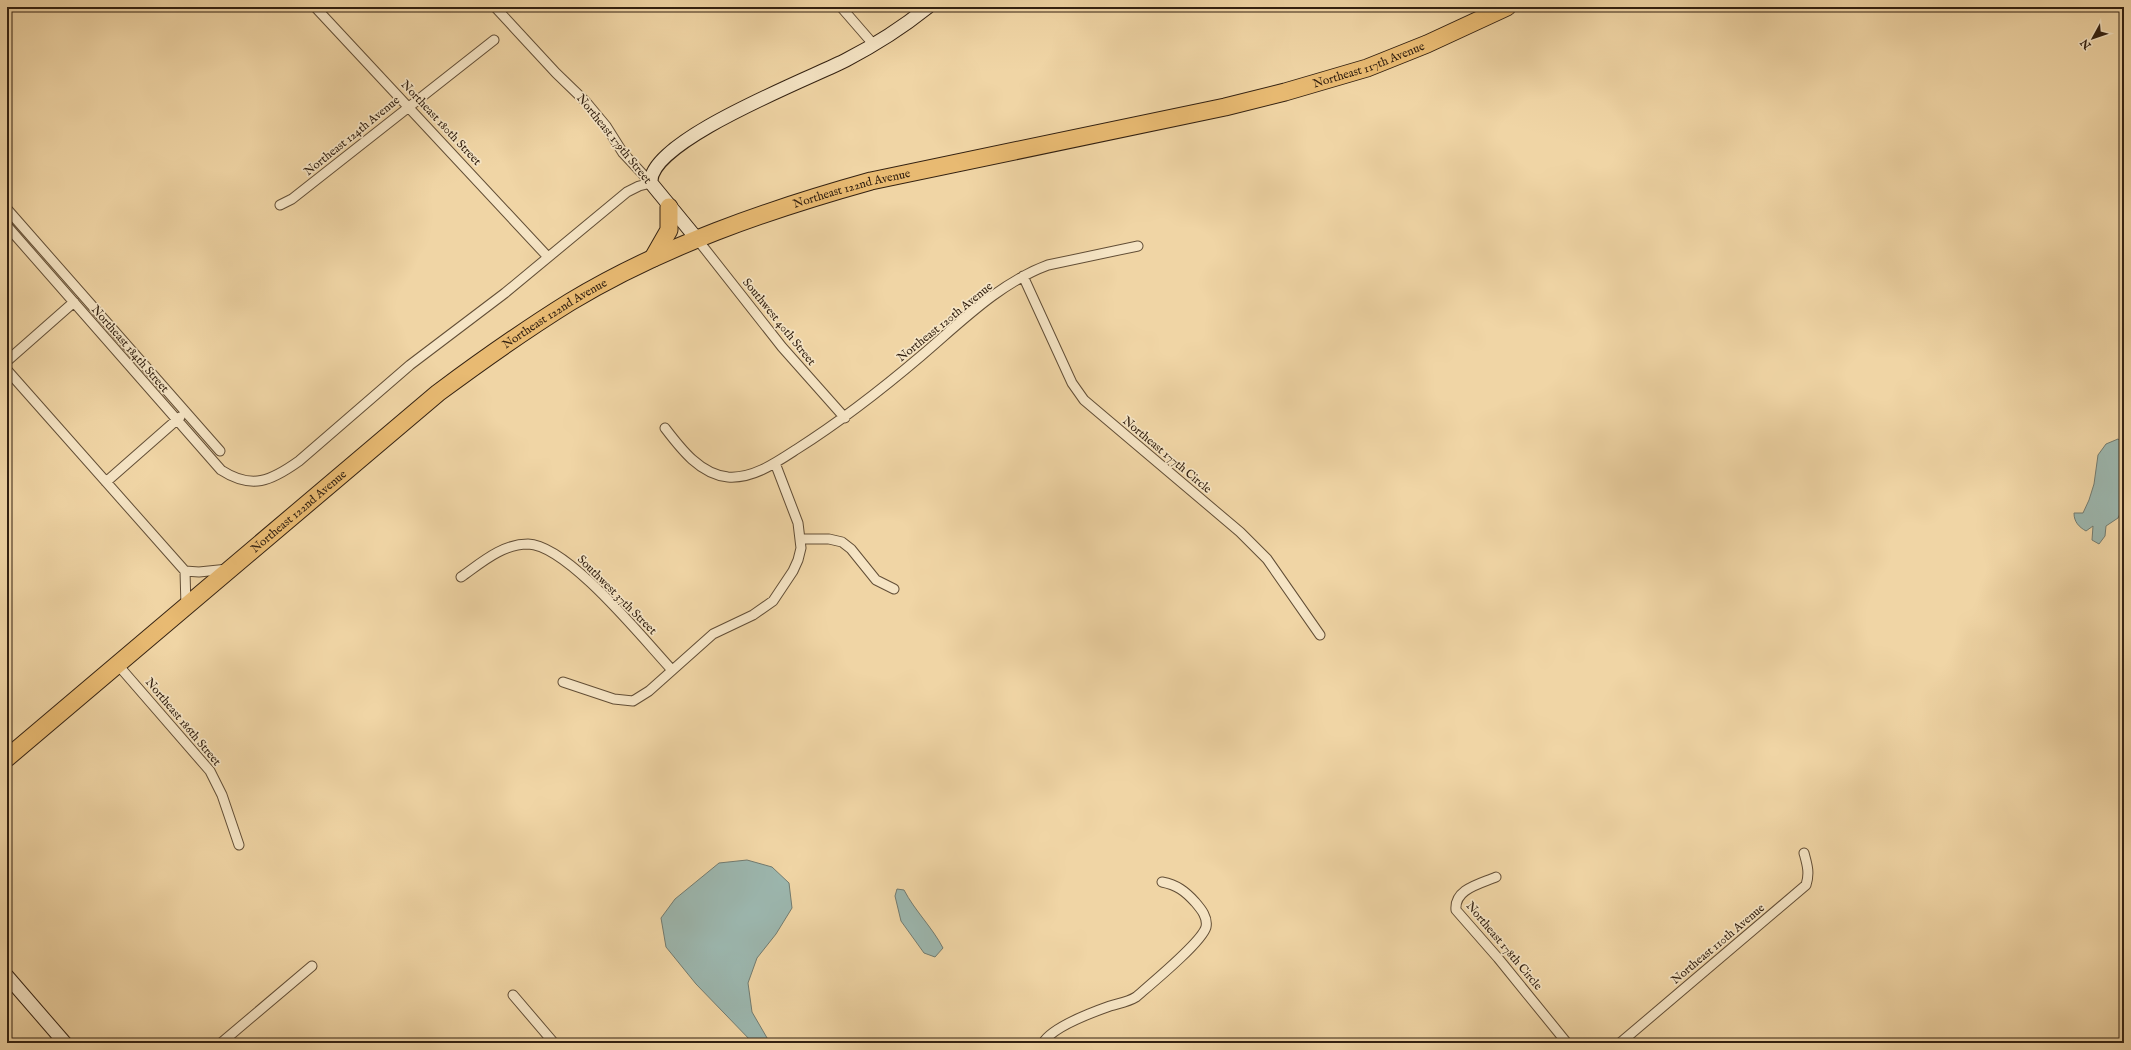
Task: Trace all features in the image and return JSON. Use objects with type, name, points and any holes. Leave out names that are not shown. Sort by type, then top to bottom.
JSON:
[{"type":"highway","name":"Northeast 117th Avenue","points":[[1226,107],[1285,92],[1366,68],[1426,44],[1507,7]]},
{"type":"highway","name":"Northeast 122nd Avenue","points":[[7,758],[438,393],[489,356],[570,302],[653,258],[697,239],[815,196],[871,181],[1226,107]]},
{"type":"highway","points":[[653,258],[669,230],[669,207]]},
{"type":"main road","points":[[651,183],[651,174],[656,165],[701,130],[746,106],[828,69],[874,45],[928,7]]},
{"type":"main road","name":"Northeast 179th Street","points":[[651,183],[669,207],[697,239]]},
{"type":"main road","points":[[7,976],[65,1043]]},
{"type":"street","name":"Northeast 180th Street","points":[[315,7],[409,106],[548,257]]},
{"type":"street","name":"Northeast 179th Street","points":[[494,7],[556,73],[586,102],[606,126],[623,153],[651,183]]},
{"type":"street","points":[[841,7],[874,45]]},
{"type":"street","name":"Northeast 124th Avenue","points":[[280,205],[298,194],[494,40]]},
{"type":"street","points":[[548,257],[627,192],[639,186],[651,183]]},
{"type":"street","name":"Northeast 184th Street","points":[[7,209],[220,451]]},
{"type":"street","name":"Northeast 184th Street","points":[[7,226],[176,421],[221,470],[241,480],[254,482],[279,475],[410,365],[504,293],[548,257]]},
{"type":"street","name":"Southwest 40th Street","points":[[697,239],[782,347],[845,418]]},
{"type":"street","name":"Northeast 120th Avenue","points":[[665,428],[694,461],[717,475],[737,477],[745,476],[775,463],[845,418],[869,400],[986,301],[1023,276],[1048,265],[1138,246]]},
{"type":"street","name":"Northeast 177th Circle","points":[[1023,276],[1072,384],[1084,400],[1240,532],[1267,559],[1320,635]]},
{"type":"street","points":[[7,360],[74,302]]},
{"type":"street","points":[[7,370],[185,571],[186,607]]},
{"type":"street","points":[[106,482],[185,412]]},
{"type":"street","points":[[563,682],[614,699],[633,701],[649,691],[713,634],[753,615],[773,601],[798,560],[801,539],[798,523],[775,463]]},
{"type":"street","points":[[801,539],[829,539],[842,542],[851,549],[876,580],[894,589]]},
{"type":"street","name":"Southwest 37th Street","points":[[461,577],[506,548],[521,544],[539,545],[562,558],[576,570],[622,616],[672,670]]},
{"type":"street","points":[[185,571],[200,572],[230,569]]},
{"type":"street","name":"Northeast 186th Street","points":[[118,665],[210,771],[222,795],[239,845]]},
{"type":"street","name":"Northeast 110th Avenue","points":[[1620,1043],[1806,885],[1809,877],[1804,853]]},
{"type":"street","name":"Northeast 178th Circle","points":[[1496,877],[1463,891],[1455,903],[1456,910],[1502,963],[1567,1043]]},
{"type":"street","points":[[1043,1043],[1049,1035],[1059,1029],[1102,1009],[1125,1003],[1136,997],[1200,938],[1206,925],[1204,914],[1183,890],[1172,884],[1162,882]]},
{"type":"street","points":[[221,1043],[312,966]]},
{"type":"street","points":[[513,995],[554,1043]]},
{"type":"water","points":[[2118,439],[2124,443],[2124,506],[2118,518],[2106,526],[2105,536],[2099,544],[2092,540],[2093,526],[2086,531],[2083,529],[2076,522],[2074,513],[2083,513],[2089,500],[2094,484],[2098,455],[2106,444]]},
{"type":"water","points":[[747,860],[772,867],[789,883],[792,908],[776,934],[757,958],[748,983],[752,1012],[770,1043],[753,1043],[696,984],[666,947],[661,918],[675,899],[719,863]]},
{"type":"water","points":[[897,889],[904,890],[943,948],[935,957],[924,953],[901,921],[895,896]]}]
